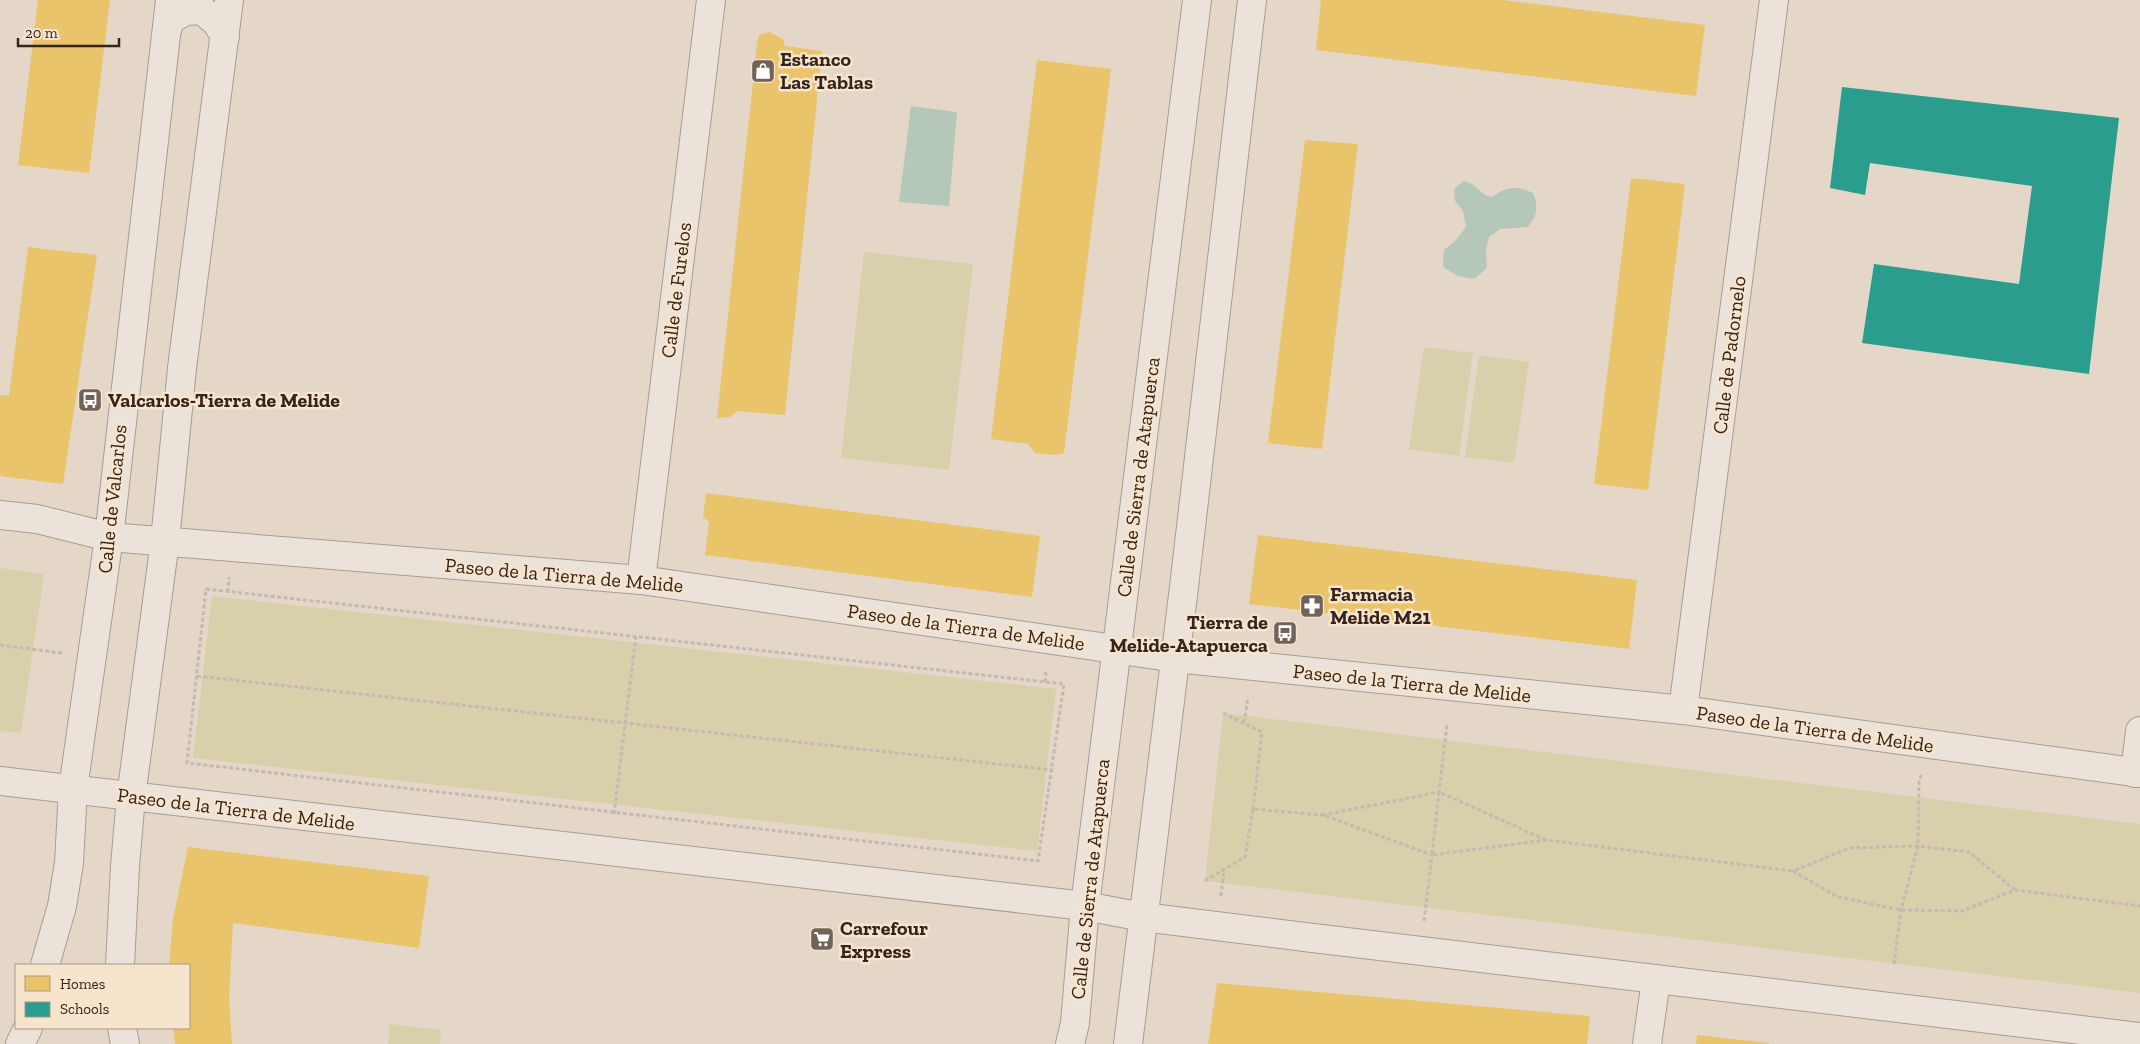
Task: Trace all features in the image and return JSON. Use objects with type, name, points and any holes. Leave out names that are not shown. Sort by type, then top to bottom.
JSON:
[{"type":"street","name":"Calle de Valcarlos","points":[[45,964],[64,898],[69,863],[73,789],[109,537],[170,0]]},
{"type":"street","points":[[120,964],[124,866],[131,797],[165,541],[182,368],[229,0]]},
{"type":"street","name":"Calle de Furelos","points":[[641,580],[710,0]]},
{"type":"street","name":"Calle de Sierra de Atapuerca","points":[[1070,1044],[1075,1023],[1084,906],[1197,0]]},
{"type":"street","points":[[1128,1044],[1142,917],[1176,658],[1252,0]]},
{"type":"street","name":"Calle de Padornelo","points":[[1684,710],[1774,0]]},
{"type":"street","points":[[167,30],[170,20],[184,10],[202,10],[216,22],[225,36]]},
{"type":"street","name":"Paseo de la Tierra de Melide","points":[[0,515],[36,519],[109,537],[641,580],[1176,658],[1684,710],[2138,773]]},
{"type":"street","points":[[2138,773],[2140,731]]},
{"type":"street","name":"Paseo de la Tierra de Melide","points":[[0,781],[1084,906],[1142,917],[1656,980],[2105,1038],[2140,1037]]},
{"type":"street","points":[[1648,1044],[1656,980]]},
{"type":"street","points":[[20,1044],[28,1029]]},
{"type":"street","points":[[122,1029],[125,1044]]},
{"type":"path","points":[[206,589],[1064,684],[1038,862],[186,763],[197,676],[206,589]]},
{"type":"path","points":[[614,814],[636,637]]},
{"type":"path","points":[[0,645],[92,656]]},
{"type":"path","points":[[197,676],[1052,770]]},
{"type":"path","points":[[1205,881],[1244,857],[1253,809],[1262,732],[1223,713]]},
{"type":"path","points":[[1419,951],[1447,725]]},
{"type":"path","points":[[1894,964],[1901,910],[1918,846],[1919,782],[1930,745]]},
{"type":"path","points":[[1323,815],[1438,792],[1546,840]]},
{"type":"path","points":[[1253,809],[1323,815],[1432,855],[1546,840],[1793,871],[1838,897],[1901,910],[1962,911],[2015,890],[2140,906]]},
{"type":"path","points":[[1793,871],[1850,848],[1918,846],[1969,852],[2015,890]]},
{"type":"shaded area","points":[[911,106],[957,112],[949,206],[899,202]]},
{"type":"shaded area","points":[[1464,181],[1469,182],[1491,197],[1512,188],[1527,190],[1533,193],[1536,203],[1535,215],[1528,227],[1500,229],[1489,237],[1486,250],[1487,268],[1474,279],[1458,276],[1443,267],[1444,250],[1456,240],[1466,227],[1463,211],[1455,201],[1454,189]]},
{"type":"shaded area","points":[[864,252],[973,264],[949,470],[841,458]]},
{"type":"shaded area","points":[[1424,347],[1473,353],[1459,456],[1409,449]]},
{"type":"shaded area","points":[[1479,355],[1529,362],[1514,463],[1465,457]]},
{"type":"shaded area","points":[[0,568],[44,574],[21,733],[0,731]]},
{"type":"shaded area","points":[[212,596],[1056,689],[1037,851],[193,758]]},
{"type":"shaded area","points":[[1223,713],[2140,824],[2140,993],[1205,881]]},
{"type":"shaded area","points":[[390,1024],[441,1030],[440,1044],[388,1044]]},
{"type":"building: Homes","points":[[38,0],[110,0],[89,173],[18,165]]},
{"type":"building: Homes","points":[[1321,0],[1503,0],[1705,25],[1696,96],[1316,50]]},
{"type":"building: Homes","points":[[769,32],[783,39],[785,46],[822,51],[785,415],[738,411],[730,417],[717,418],[757,44],[759,35]]},
{"type":"building: Homes","points":[[1037,60],[1111,69],[1064,453],[1054,455],[1035,453],[1028,444],[991,439]]},
{"type":"building: Homes","points":[[1305,140],[1358,144],[1322,449],[1268,443]]},
{"type":"building: Homes","points":[[1631,178],[1685,184],[1648,490],[1594,484]]},
{"type":"building: Homes","points":[[28,247],[97,255],[63,484],[0,476],[0,395],[9,396]]},
{"type":"building: Homes","points":[[706,493],[1040,536],[1032,597],[705,555],[709,522],[703,517]]},
{"type":"building: Homes","points":[[1258,535],[1637,580],[1629,649],[1249,604]]},
{"type":"building: Homes","points":[[188,847],[429,876],[419,948],[233,923],[229,1000],[232,1044],[175,1044],[173,1029],[190,1029],[190,964],[169,964],[173,919]]},
{"type":"building: Homes","points":[[1217,983],[1590,1016],[1587,1044],[1208,1044]]},
{"type":"building: Homes","points":[[1697,1035],[1769,1043],[1769,1044],[1696,1044]]},
{"type":"building: Schools","points":[[1842,87],[2119,118],[2089,374],[1862,343],[1874,264],[2019,284],[2032,186],[1870,163],[1865,195],[1830,188]]},
{"type":"place","name":"Estanco Las Tablas","points":[[763,71]]},
{"type":"place","name":"Valcarlos-Tierra de Melide","points":[[90,400]]},
{"type":"place","name":"Farmacia Melide M21","points":[[1312,606]]},
{"type":"place","name":"Tierra de Melide-Atapuerca","points":[[1285,633]]},
{"type":"place","name":"Carrefour Express","points":[[822,939]]}]
